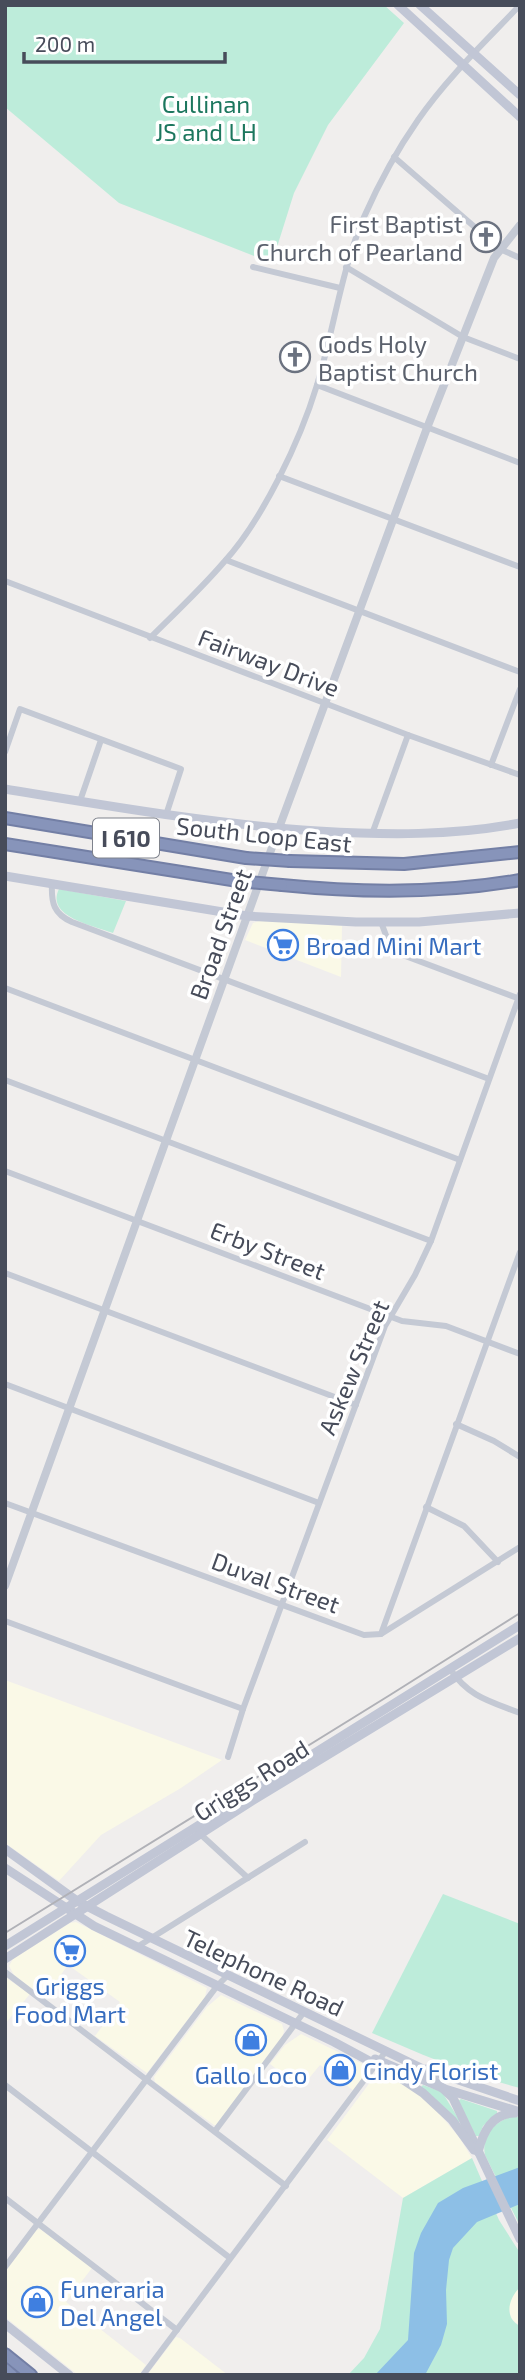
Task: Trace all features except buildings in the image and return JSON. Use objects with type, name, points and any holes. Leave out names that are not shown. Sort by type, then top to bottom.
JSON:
[{"type":"highway","name":"South Loop East","points":[[5,818],[246,858],[290,861],[404,864],[520,852]]},
{"type":"highway","name":"South Loop East","points":[[5,844],[238,881],[347,891],[458,889],[520,880]]},
{"type":"highway","points":[[5,2354],[26,2371],[43,2375]]},
{"type":"highway","points":[[5,2369],[12,2375]]},
{"type":"main road","points":[[398,5],[520,117]]},
{"type":"main road","points":[[408,15],[418,5],[520,95]]},
{"type":"main road","points":[[5,789],[166,815],[279,828],[372,834],[447,833],[520,823]]},
{"type":"main road","points":[[5,876],[247,916],[381,922],[520,913]]},
{"type":"main road","name":"Griggs Road","points":[[5,1946],[77,1900],[332,1751],[453,1673],[520,1625]]},
{"type":"main road","name":"Griggs Road","points":[[453,1673],[520,1638]]},
{"type":"main road","name":"Griggs Road","points":[[5,1959],[75,1915],[197,1831]]},
{"type":"main road","name":"Telephone Road","points":[[5,1849],[88,1906],[227,1976],[421,2068],[445,2089],[463,2116],[478,2154],[520,2239]]},
{"type":"main road","name":"Telephone Road","points":[[5,1868],[75,1915],[334,2042],[399,2077],[423,2093],[452,2120],[478,2154]]},
{"type":"main road","points":[[377,2064],[520,2113]]},
{"type":"main road","points":[[421,2068],[520,2101]]},
{"type":"main road","points":[[478,2154],[486,2128],[496,2118],[507,2113],[520,2113]]},
{"type":"main road","points":[[5,2324],[69,2375]]},
{"type":"street","points":[[150,638],[226,560],[254,521],[279,476],[301,429],[317,385],[346,267],[364,218],[394,158],[419,118],[520,5]]},
{"type":"street","points":[[394,158],[500,249],[520,258]]},
{"type":"street","name":"Broad Street","points":[[5,1586],[324,703],[427,428],[500,249],[520,225]]},
{"type":"street","points":[[253,267],[341,288]]},
{"type":"street","points":[[346,267],[463,337],[520,359]]},
{"type":"street","points":[[317,385],[520,463]]},
{"type":"street","points":[[279,476],[520,567]]},
{"type":"street","points":[[226,560],[520,672]]},
{"type":"street","name":"Fairway Drive","points":[[5,582],[520,775]]},
{"type":"street","points":[[491,765],[520,689]]},
{"type":"street","points":[[5,752],[20,709],[181,769],[166,815]]},
{"type":"street","points":[[372,834],[408,735]]},
{"type":"street","points":[[80,802],[101,740]]},
{"type":"street","points":[[51,884],[54,909],[65,919],[489,1079]]},
{"type":"street","points":[[381,922],[390,946],[400,954],[519,997]]},
{"type":"street","points":[[5,988],[460,1160]]},
{"type":"street","name":"Askew Street","points":[[228,1757],[243,1709],[385,1326],[419,1268],[431,1241],[519,997]]},
{"type":"street","points":[[5,1080],[431,1241]]},
{"type":"street","name":"Erby Street","points":[[5,1171],[391,1317],[412,1323],[436,1323],[520,1354]]},
{"type":"street","points":[[381,1634],[520,1252]]},
{"type":"street","points":[[5,1273],[356,1405]]},
{"type":"street","points":[[5,1384],[319,1503]]},
{"type":"street","points":[[456,1424],[494,1441],[520,1457]]},
{"type":"street","name":"Duval Street","points":[[5,1503],[364,1635],[381,1634]]},
{"type":"street","points":[[426,1507],[464,1526],[498,1562]]},
{"type":"street","points":[[381,1634],[520,1547]]},
{"type":"street","points":[[5,1620],[243,1709]]},
{"type":"street","points":[[453,1673],[476,1697],[520,1713]]},
{"type":"street","points":[[197,1831],[248,1878]]},
{"type":"street","points":[[137,1947],[304,1842]]},
{"type":"street","points":[[5,1972],[286,2186]]},
{"type":"street","points":[[5,2267],[227,1976]]},
{"type":"street","points":[[215,2131],[304,2012]]},
{"type":"street","points":[[143,2375],[386,2051]]},
{"type":"street","points":[[5,2085],[230,2258]]},
{"type":"street","points":[[5,2198],[177,2330]]},
{"type":"shaded area","points":[[262,920],[342,926],[341,977],[245,940],[253,923]]},
{"type":"shaded area","points":[[5,1680],[222,1760],[181,1788],[101,1835],[59,1881],[5,1843]]},
{"type":"shaded area","points":[[76,1922],[207,1988],[205,1997],[147,2073],[95,2036],[120,2002],[68,1965],[44,1998],[14,1975],[9,1966],[13,1959],[70,1923]]},
{"type":"shaded area","points":[[5,1977],[30,1994],[5,2024]]},
{"type":"shaded area","points":[[221,1995],[282,2024],[284,2031],[281,2042],[217,2125],[214,2125],[155,2082],[154,2077],[207,2007]]},
{"type":"shaded area","points":[[301,2034],[363,2064],[364,2077],[354,2091],[320,2065],[301,2088],[270,2064],[285,2045]]},
{"type":"shaded area","points":[[381,2074],[408,2087],[432,2105],[459,2137],[472,2158],[403,2198],[327,2140],[371,2081]]},
{"type":"shaded area","points":[[40,2229],[92,2268],[66,2302],[146,2365],[139,2375],[78,2375],[5,2317],[5,2272],[36,2230]]},
{"type":"shaded area","points":[[520,2287],[520,2326],[511,2319],[509,2308],[510,2297]]},
{"type":"shaded area","points":[[176,2337],[180,2338],[228,2375],[147,2375]]},
{"type":"green space","name":"Cullinan JS and LH","points":[[5,5],[384,5],[404,23],[328,125],[294,193],[272,263],[119,203],[5,107]]},
{"type":"green space","points":[[59,889],[126,901],[113,933],[65,913],[59,907],[57,899]]},
{"type":"green space","points":[[443,1894],[520,1924],[520,2088],[463,2070],[372,2033]]},
{"type":"green space","points":[[423,2085],[442,2092],[460,2121],[457,2123],[421,2087]]},
{"type":"green space","points":[[461,2099],[497,2111],[483,2126],[479,2136],[476,2136],[458,2101]]},
{"type":"green space","points":[[511,2117],[520,2117],[520,2226],[484,2148],[487,2136],[494,2126]]},
{"type":"green space","points":[[472,2158],[499,2220],[520,2253],[520,2287],[513,2296],[510,2313],[511,2318],[520,2326],[520,2375],[348,2375],[364,2358],[380,2329],[403,2198]]},
{"type":"water","points":[[520,2167],[520,2204],[477,2222],[453,2248],[446,2290],[447,2324],[441,2345],[425,2375],[375,2375],[408,2340],[414,2253],[421,2233],[438,2203],[463,2188]]},
{"type":"railway","points":[[5,1933],[520,1613]]},
{"type":"place","name":"First Baptist Church of Pearland","points":[[486,237]]},
{"type":"place","name":"Gods Holy Baptist Church","points":[[295,357]]},
{"type":"place","name":"Broad Mini Mart","points":[[283,945]]},
{"type":"place","name":"Griggs Food Mart","points":[[70,1951]]},
{"type":"place","name":"Gallo Loco","points":[[251,2040]]},
{"type":"place","name":"Cindy Florist","points":[[340,2070]]},
{"type":"place","name":"Funeraria Del Angel","points":[[37,2302]]}]
